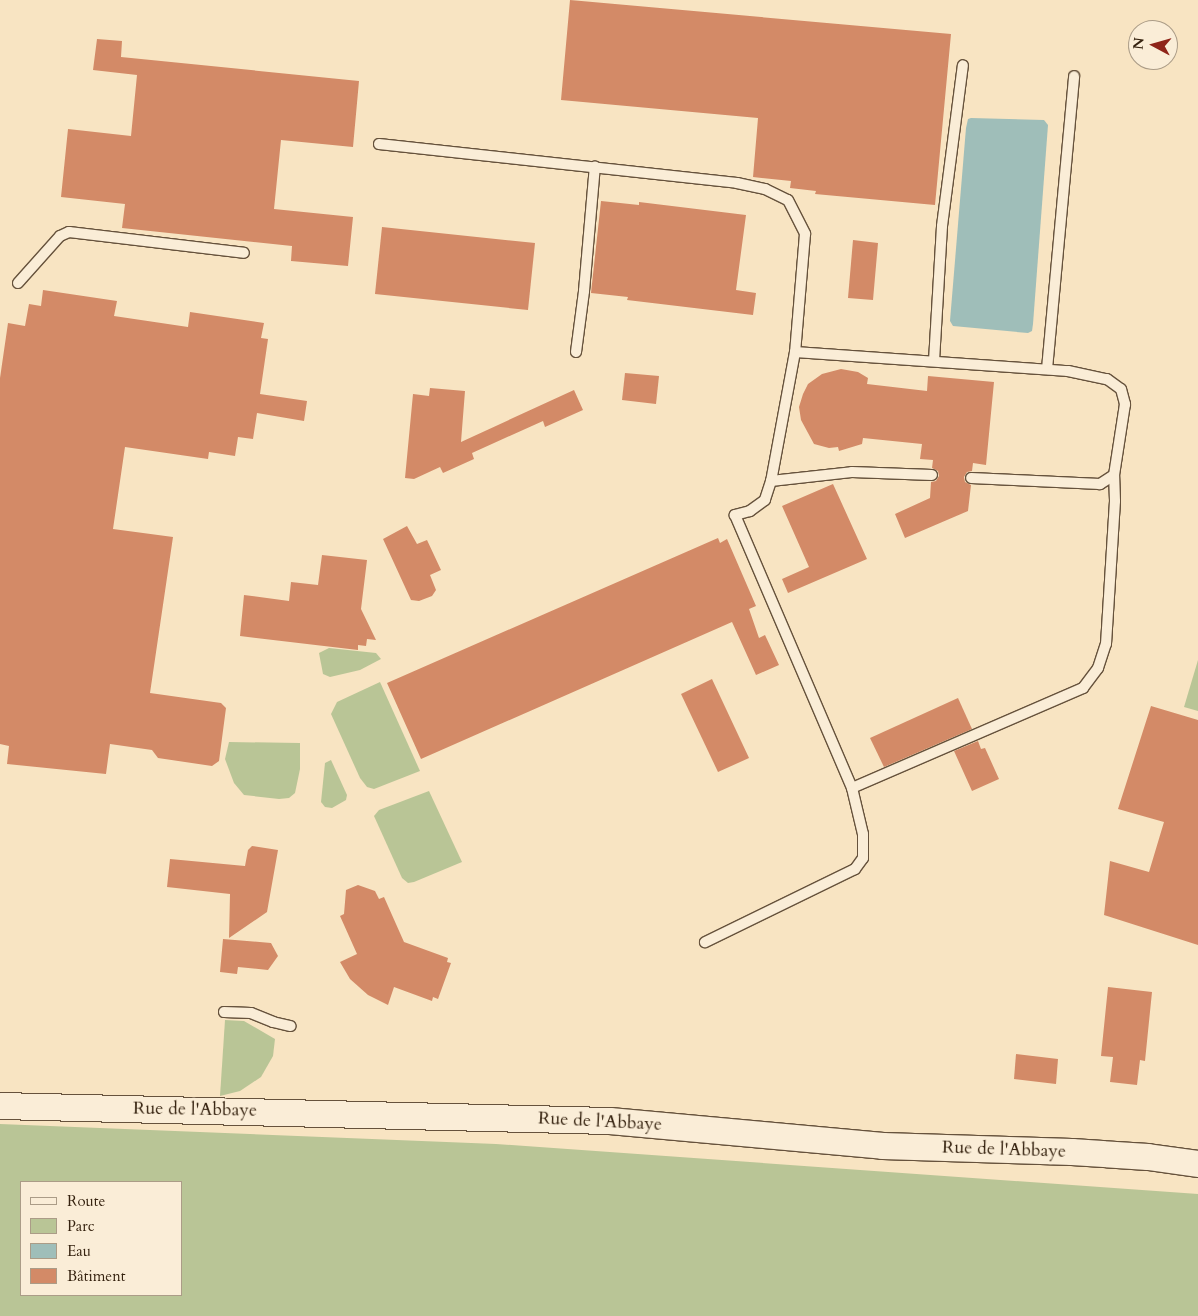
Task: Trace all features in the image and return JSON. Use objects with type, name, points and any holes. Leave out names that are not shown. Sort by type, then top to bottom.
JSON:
[{"type":"street","name":"Rue de l'Abbaye","points":[[0,1106],[610,1121],[883,1146],[1072,1152],[1148,1157],[1198,1164]]},
{"type":"lane","points":[[934,362],[942,226],[963,65]]},
{"type":"lane","points":[[1047,369],[1074,76]]},
{"type":"lane","points":[[379,144],[718,179],[765,189],[788,200],[805,234],[795,352],[771,481],[765,500],[750,511],[735,515],[852,788],[863,834],[863,858],[855,869],[705,942]]},
{"type":"lane","points":[[576,352],[584,291],[595,166]]},
{"type":"lane","points":[[18,283],[60,236],[68,232],[244,253]]},
{"type":"lane","points":[[795,352],[1068,370],[1107,380],[1121,389],[1125,404],[1114,475],[1115,501],[1106,644],[1098,668],[1083,688],[852,788]]},
{"type":"lane","points":[[771,481],[852,472],[932,475]]},
{"type":"lane","points":[[971,478],[1080,485],[1100,484],[1114,475]]},
{"type":"lane","points":[[224,1012],[251,1013],[273,1022],[291,1026]]},
{"type":"green space","points":[[329,648],[376,653],[381,659],[360,670],[330,677],[323,674],[319,653]]},
{"type":"green space","points":[[1198,660],[1198,711],[1184,707]]},
{"type":"green space","points":[[380,682],[420,771],[374,789],[367,787],[360,778],[331,714],[337,702]]},
{"type":"green space","points":[[229,742],[300,743],[300,769],[295,793],[289,798],[279,799],[244,795],[234,783],[225,759]]},
{"type":"green space","points":[[331,760],[347,795],[346,800],[332,808],[325,807],[321,802],[325,763]]},
{"type":"green space","points":[[429,791],[462,862],[408,883],[402,878],[374,816],[379,810]]},
{"type":"green space","points":[[225,1020],[244,1021],[275,1039],[273,1056],[261,1077],[240,1091],[220,1096]]},
{"type":"green space","points":[[0,1124],[496,1144],[1198,1194],[1198,1316],[0,1316]]},
{"type":"water","points":[[968,119],[1044,120],[1048,125],[1033,324],[1032,331],[1028,333],[953,326],[950,321],[966,128]]},
{"type":"building","points":[[570,0],[951,34],[935,205],[815,194],[816,191],[790,188],[791,181],[753,177],[758,118],[561,100]]},
{"type":"building","points":[[97,39],[122,41],[121,57],[359,81],[353,147],[281,140],[274,209],[353,217],[348,266],[291,261],[292,246],[122,228],[125,204],[61,197],[68,129],[131,136],[137,75],[93,70]]},
{"type":"building","points":[[601,201],[639,205],[639,202],[746,215],[736,290],[756,293],[753,315],[627,300],[628,297],[591,293]]},
{"type":"building","points":[[382,227],[535,243],[528,310],[375,294]]},
{"type":"building","points":[[853,240],[878,243],[873,300],[848,298]]},
{"type":"building","points":[[43,290],[117,301],[114,316],[188,327],[190,312],[264,323],[261,338],[268,339],[260,394],[307,401],[304,421],[257,413],[253,439],[238,437],[235,456],[209,452],[208,459],[125,447],[113,529],[173,537],[150,693],[221,703],[226,708],[219,761],[212,766],[158,758],[152,750],[110,744],[106,774],[7,764],[9,746],[0,744],[0,378],[8,323],[25,326],[29,304],[41,306]]},
{"type":"building","points":[[841,369],[858,372],[868,378],[867,384],[927,391],[928,376],[994,382],[986,465],[973,463],[972,471],[967,472],[964,477],[965,482],[971,485],[968,511],[905,538],[895,514],[930,498],[931,482],[936,481],[939,476],[938,471],[932,468],[933,460],[920,459],[922,444],[863,438],[862,444],[839,451],[838,447],[829,448],[814,444],[801,420],[799,407],[803,394],[808,384],[822,374]]},
{"type":"building","points":[[625,373],[659,376],[656,404],[622,400]]},
{"type":"building","points":[[430,388],[465,391],[461,442],[574,390],[583,410],[545,427],[543,421],[472,453],[474,459],[443,473],[440,467],[414,479],[405,478],[413,394],[429,396]]},
{"type":"building","points":[[833,484],[867,559],[788,593],[782,579],[809,567],[782,506]]},
{"type":"building","points":[[407,526],[417,544],[427,540],[441,570],[430,575],[436,590],[432,596],[419,601],[411,600],[383,539]]},
{"type":"building","points":[[718,538],[720,543],[727,539],[756,606],[749,609],[759,638],[765,635],[779,665],[756,675],[732,622],[421,759],[387,683]]},
{"type":"building","points":[[322,555],[367,560],[361,609],[376,640],[367,639],[366,646],[358,645],[358,650],[240,636],[244,595],[289,601],[291,582],[318,585]]},
{"type":"building","points":[[712,679],[749,758],[718,772],[681,694]]},
{"type":"building","points":[[958,698],[972,729],[884,767],[870,738]]},
{"type":"building","points":[[1151,706],[1198,720],[1198,945],[1104,915],[1110,861],[1149,872],[1164,822],[1118,809]]},
{"type":"building","points":[[978,741],[981,749],[985,748],[999,779],[972,791],[954,751]]},
{"type":"building","points":[[252,846],[278,850],[267,912],[229,938],[230,894],[167,887],[170,859],[245,866],[248,850]]},
{"type":"building","points":[[358,885],[375,891],[379,899],[384,897],[404,942],[448,958],[447,962],[451,963],[438,999],[433,997],[432,1001],[394,987],[388,1005],[368,995],[350,979],[340,962],[357,954],[340,916],[344,914],[346,890]]},
{"type":"building","points":[[223,939],[271,943],[278,956],[268,970],[238,967],[237,974],[220,972]]},
{"type":"building","points":[[1108,987],[1152,992],[1145,1061],[1140,1060],[1137,1085],[1110,1082],[1113,1057],[1101,1056]]},
{"type":"building","points":[[1016,1054],[1058,1059],[1056,1084],[1014,1079]]}]
